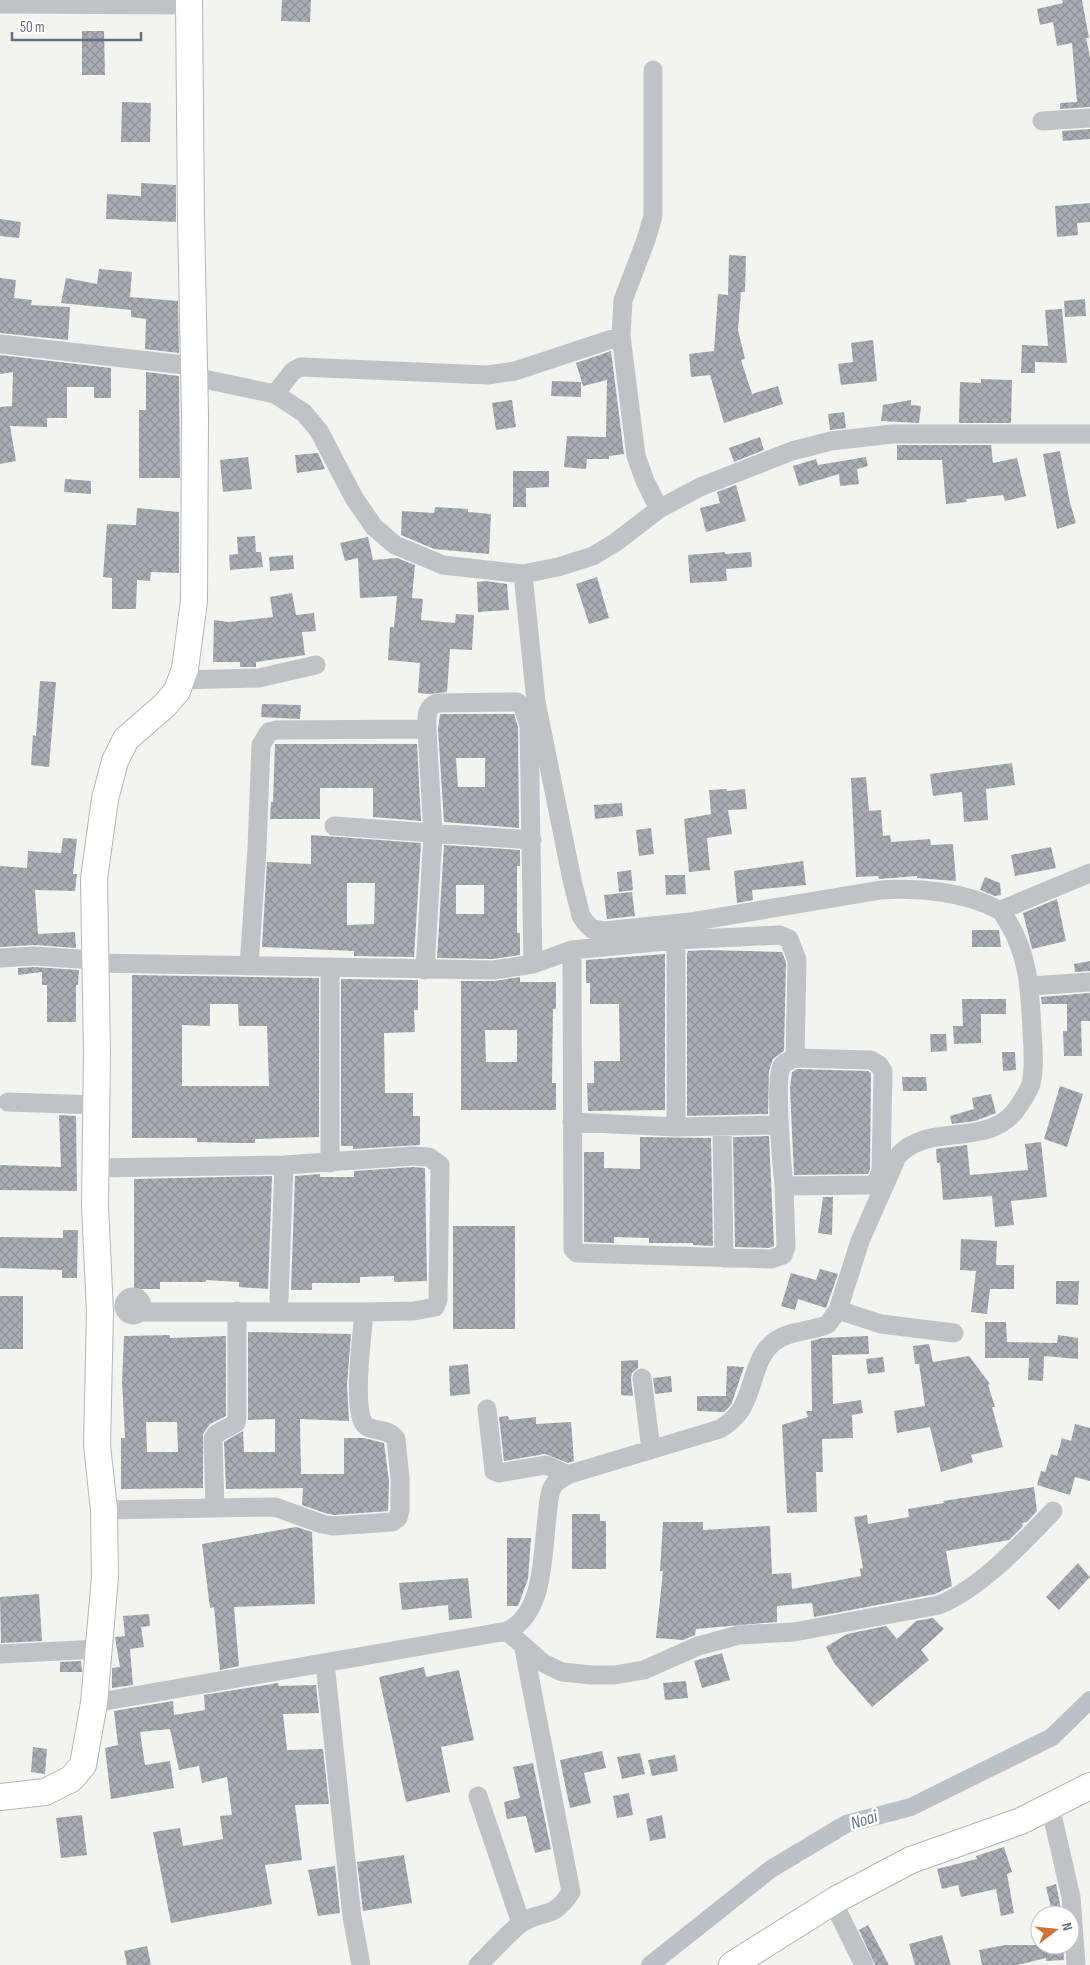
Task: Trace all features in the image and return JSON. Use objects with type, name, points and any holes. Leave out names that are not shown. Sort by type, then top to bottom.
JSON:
[{"type":"street","points":[[0,4],[189,2],[193,372],[196,415],[194,600],[185,668],[177,691],[165,706],[126,739],[115,761],[104,798],[94,879],[99,1305],[97,1445],[104,1510],[105,1577],[94,1703],[83,1765],[71,1779],[45,1792],[0,1797]]},
{"type":"street","points":[[653,70],[653,216],[623,300],[621,336],[636,456],[645,481],[659,509]]},
{"type":"street","points":[[1042,121],[1090,118]]},
{"type":"street","points":[[275,394],[293,372],[301,367],[488,375],[515,371],[621,336]]},
{"type":"street","points":[[0,344],[193,372],[275,394],[304,413],[319,431],[354,498],[374,526],[395,545],[443,565],[523,574],[558,568],[592,556],[616,542],[659,509],[700,487],[792,451],[831,441],[892,434],[1090,434]]},
{"type":"street","points":[[94,1703],[507,1631],[519,1626],[528,1616],[538,1584],[549,1496],[558,1480],[568,1475],[720,1429],[731,1422],[741,1410],[763,1355],[773,1342],[787,1334],[828,1324],[838,1310],[860,1241],[897,1157],[904,1149],[911,1144],[927,1139],[981,1132],[1006,1121],[1019,1106],[1031,1084],[1034,1053],[1030,986],[1018,937],[1001,910],[970,899],[909,888],[881,890],[690,922],[605,932],[592,929],[581,916],[557,816],[536,702],[523,574]]},
{"type":"street","points":[[181,680],[260,678],[316,666]]},
{"type":"street","points":[[426,970],[432,834],[427,711],[437,703],[517,702],[523,707],[529,725],[533,964]]},
{"type":"street","points":[[249,966],[257,850],[261,745],[269,732],[277,730],[427,729]]},
{"type":"street","points":[[334,826],[532,840]]},
{"type":"street","points":[[1001,910],[1090,873]]},
{"type":"street","points":[[0,958],[34,956],[94,962],[494,970],[533,964],[572,950],[676,940],[780,934],[789,940],[798,960],[795,1058]]},
{"type":"street","points":[[676,940],[676,1127]]},
{"type":"street","points":[[572,950],[573,1249],[577,1253],[724,1258],[771,1259],[783,1256],[786,1247],[779,1125],[780,1071],[785,1062],[795,1058],[871,1060],[879,1065],[883,1071],[881,1170],[879,1179],[870,1185],[784,1186]]},
{"type":"street","points":[[330,967],[330,1163]]},
{"type":"street","points":[[1030,986],[1090,982]]},
{"type":"street","points":[[8,1102],[96,1105]]},
{"type":"street","points":[[572,1122],[676,1127],[779,1125]]},
{"type":"street","points":[[722,1127],[724,1258]]},
{"type":"street","points":[[96,1168],[284,1165],[413,1156],[429,1157],[440,1165],[437,1306],[414,1312],[364,1312],[99,1305]]},
{"type":"street","points":[[279,1299],[284,1165]]},
{"type":"street","points":[[134,1306],[279,1299],[415,1300],[430,1307]]},
{"type":"street","points":[[214,1508],[213,1439],[216,1434],[236,1423],[238,1417],[237,1310]]},
{"type":"street","points":[[838,1310],[881,1324],[954,1334]]},
{"type":"street","points":[[104,1510],[275,1507],[303,1519],[333,1526],[383,1524],[398,1518],[400,1510],[400,1479],[396,1439],[387,1431],[368,1428],[363,1422],[360,1413],[359,1394],[364,1312]]},
{"type":"street","points":[[642,1378],[651,1450]]},
{"type":"street","points":[[487,1408],[494,1471],[499,1473],[546,1465],[568,1475]]},
{"type":"street","points":[[507,1631],[524,1648],[544,1663],[562,1672],[592,1676],[614,1675],[644,1670],[698,1646],[739,1635],[794,1632],[939,1605],[956,1598],[969,1589],[1020,1544],[1053,1511]]},
{"type":"street","points":[[478,1965],[521,1923],[551,1913],[563,1905],[571,1892],[524,1648]]},
{"type":"street","points":[[0,1654],[99,1649]]},
{"type":"street","points":[[325,1663],[352,1917],[361,1965]]},
{"type":"street","points":[[732,1965],[833,1902],[911,1860],[1021,1821],[1090,1786]]},
{"type":"street","points":[[478,1796],[521,1923]]},
{"type":"street","points":[[1050,1806],[1071,1897],[1076,1965]]},
{"type":"street","points":[[833,1902],[864,1965]]},
{"type":"building","points":[[282,0],[311,0],[310,22],[281,21]]},
{"type":"building","points":[[1062,0],[1082,0],[1089,38],[1086,38],[1090,57],[1090,107],[1060,109],[1060,103],[1077,102],[1072,43],[1057,46],[1053,22],[1040,25],[1037,9],[1063,3]]},
{"type":"building","points":[[82,31],[104,31],[105,75],[82,75]]},
{"type":"building","points":[[122,102],[151,103],[150,142],[121,142]]},
{"type":"building","points":[[1090,129],[1090,139],[1063,141],[1062,131]]},
{"type":"building","points":[[141,183],[176,185],[176,222],[106,219],[107,194],[141,196]]},
{"type":"building","points":[[1090,203],[1090,222],[1077,223],[1078,235],[1057,237],[1055,206]]},
{"type":"building","points":[[0,219],[21,222],[19,238],[0,236]]},
{"type":"building","points":[[729,255],[746,256],[745,292],[741,292],[738,330],[745,359],[741,360],[752,394],[778,386],[783,404],[724,423],[710,375],[691,377],[689,354],[714,351],[718,294],[728,295]]},
{"type":"building","points":[[99,269],[132,272],[130,297],[178,301],[179,353],[145,349],[146,319],[131,317],[131,310],[61,303],[66,278],[97,284]]},
{"type":"building","points":[[0,278],[16,280],[14,298],[32,300],[31,305],[70,307],[68,340],[0,333]]},
{"type":"building","points":[[1085,299],[1086,316],[1065,317],[1064,301]]},
{"type":"building","points":[[1062,309],[1067,363],[1035,362],[1035,373],[1021,373],[1022,345],[1048,346],[1045,310]]},
{"type":"building","points":[[873,340],[877,381],[841,385],[838,364],[853,362],[851,343]]},
{"type":"building","points":[[611,351],[624,454],[609,456],[609,459],[587,459],[586,469],[564,467],[567,436],[606,437],[607,380],[583,386],[576,363]]},
{"type":"building","points":[[0,355],[111,368],[111,398],[94,398],[94,387],[67,387],[67,418],[47,418],[47,427],[10,426],[16,461],[0,464],[0,407],[12,406],[13,372],[0,374]]},
{"type":"building","points":[[146,372],[179,376],[180,478],[139,478],[139,410],[146,410]]},
{"type":"building","points":[[981,379],[1012,380],[1011,423],[959,423],[960,382],[981,383]]},
{"type":"building","points":[[552,381],[581,382],[581,397],[551,396]]},
{"type":"building","points":[[512,400],[516,427],[496,430],[492,403]]},
{"type":"building","points":[[911,400],[911,405],[921,406],[919,423],[881,421],[883,405]]},
{"type":"building","points":[[844,412],[846,428],[830,430],[828,414]]},
{"type":"building","points":[[760,437],[764,450],[734,462],[729,448]]},
{"type":"building","points":[[897,445],[991,445],[993,463],[1017,458],[1026,496],[1005,501],[1003,495],[966,499],[967,502],[946,504],[942,460],[897,460]]},
{"type":"building","points":[[1060,451],[1070,503],[1076,523],[1057,529],[1043,454]]},
{"type":"building","points":[[318,453],[325,469],[297,473],[295,455]]},
{"type":"building","points":[[248,457],[252,489],[223,492],[220,460]]},
{"type":"building","points":[[866,457],[868,466],[857,469],[859,484],[840,486],[839,474],[799,486],[793,466],[816,459],[818,465]]},
{"type":"building","points":[[513,471],[549,471],[549,487],[526,488],[526,507],[513,507]]},
{"type":"building","points":[[65,479],[91,481],[91,494],[64,492]]},
{"type":"building","points":[[736,485],[746,521],[706,532],[700,508],[720,503],[717,492]]},
{"type":"building","points":[[435,507],[468,509],[468,512],[491,514],[489,554],[434,549],[401,535],[402,511],[434,513]]},
{"type":"building","points":[[137,508],[179,512],[179,573],[151,572],[150,581],[137,580],[136,609],[112,609],[112,578],[103,577],[107,524],[136,525]]},
{"type":"building","points":[[255,536],[256,552],[261,552],[263,567],[230,570],[229,555],[238,554],[237,537]]},
{"type":"building","points":[[368,537],[373,560],[397,558],[415,565],[412,598],[423,599],[421,620],[455,623],[456,614],[474,615],[472,650],[450,649],[447,692],[418,693],[420,663],[388,660],[390,627],[394,627],[397,596],[360,598],[358,558],[345,561],[340,543]]},
{"type":"building","points":[[725,552],[725,554],[751,552],[752,567],[726,569],[727,581],[690,583],[688,555]]},
{"type":"building","points":[[293,555],[294,569],[270,571],[269,557]]},
{"type":"building","points":[[597,577],[609,618],[589,624],[576,584]]},
{"type":"building","points":[[486,581],[507,584],[509,610],[478,612],[477,582]]},
{"type":"building","points":[[292,593],[296,615],[314,613],[316,631],[302,632],[305,655],[256,662],[256,667],[240,667],[240,662],[213,662],[214,620],[229,622],[273,617],[270,597]]},
{"type":"building","points":[[40,681],[56,682],[49,767],[31,765],[33,735],[36,736]]},
{"type":"building","points":[[262,704],[301,705],[300,719],[261,717]]},
{"type":"building","points":[[440,714],[514,714],[518,727],[519,828],[444,822],[438,729]],"holes":[[[456,758],[485,758],[485,787],[458,787]]]},
{"type":"building","points":[[275,744],[417,744],[421,821],[373,817],[373,788],[320,788],[320,819],[270,819],[271,802],[273,802]]},
{"type":"building","points":[[1012,763],[1015,785],[986,789],[988,820],[964,822],[962,792],[933,796],[930,774]]},
{"type":"building","points":[[866,777],[869,811],[881,810],[883,836],[890,835],[891,842],[930,839],[931,845],[953,844],[956,881],[917,878],[917,876],[879,879],[878,876],[856,877],[851,778]]},
{"type":"building","points":[[727,789],[727,791],[745,789],[747,809],[728,810],[732,834],[707,838],[710,870],[689,872],[684,819],[711,814],[709,790]]},
{"type":"building","points":[[622,803],[623,816],[595,819],[594,805]]},
{"type":"building","points":[[651,828],[654,854],[639,856],[636,830]]},
{"type":"building","points":[[311,835],[421,843],[414,957],[354,956],[354,951],[262,947],[267,862],[311,864]],"holes":[[[347,883],[375,883],[374,924],[347,925]]]},
{"type":"building","points":[[63,838],[77,839],[73,874],[77,874],[75,891],[35,890],[38,934],[75,932],[76,948],[35,945],[0,947],[0,866],[27,868],[28,851],[61,853]]},
{"type":"building","points":[[444,845],[520,850],[520,866],[517,866],[517,933],[520,933],[520,955],[493,959],[437,958]],"holes":[[[456,885],[484,885],[484,914],[456,914]]]},
{"type":"building","points":[[1051,847],[1056,868],[1015,876],[1011,855]]},
{"type":"building","points":[[803,861],[806,885],[752,890],[753,900],[737,903],[734,871]]},
{"type":"building","points":[[631,870],[633,890],[619,892],[617,872]]},
{"type":"building","points":[[665,875],[685,875],[686,894],[666,895]]},
{"type":"building","points":[[985,877],[1000,883],[1001,895],[995,896],[980,890]]},
{"type":"building","points":[[632,892],[635,916],[607,919],[604,895]]},
{"type":"building","points":[[1057,899],[1066,941],[1032,949],[1023,913]]},
{"type":"building","points":[[972,930],[999,930],[1001,947],[972,947]]},
{"type":"building","points":[[688,951],[782,952],[786,962],[784,1051],[773,1059],[769,1071],[768,1114],[687,1116],[687,954]]},
{"type":"building","points":[[665,954],[665,1110],[588,1111],[587,1083],[594,1083],[594,1061],[620,1061],[619,1004],[590,1004],[590,983],[586,983],[586,960]]},
{"type":"building","points":[[1090,961],[1090,971],[1075,972],[1074,964]]},
{"type":"building","points":[[34,967],[79,970],[78,985],[76,985],[76,1022],[47,1022],[47,985],[42,985],[42,972],[18,975],[18,968]]},
{"type":"building","points":[[132,975],[319,978],[319,1137],[255,1139],[255,1143],[197,1142],[197,1138],[132,1138]],"holes":[[[210,1004],[238,1004],[239,1026],[267,1026],[269,1086],[182,1086],[182,1025],[210,1026]]]},
{"type":"building","points":[[520,977],[520,982],[556,982],[556,1009],[553,1009],[552,1083],[556,1083],[556,1110],[461,1110],[461,981],[494,981]],"holes":[[[485,1030],[517,1030],[517,1062],[486,1062]]]},
{"type":"building","points":[[341,979],[418,980],[418,1010],[414,1010],[415,1032],[384,1033],[385,1093],[413,1093],[413,1116],[420,1116],[420,1145],[353,1149],[353,1146],[341,1146]]},
{"type":"building","points":[[1090,993],[1090,1021],[1081,1021],[1082,1056],[1064,1056],[1063,1031],[1067,1031],[1067,1004],[1042,1004],[1041,997]]},
{"type":"building","points":[[962,999],[1006,999],[1006,1014],[981,1014],[981,1043],[954,1044],[953,1026],[963,1026]]},
{"type":"building","points":[[930,1034],[946,1034],[947,1051],[931,1052]]},
{"type":"building","points":[[1002,1052],[1015,1052],[1016,1070],[1003,1071]]},
{"type":"building","points":[[797,1069],[868,1071],[871,1073],[870,1169],[868,1174],[794,1175],[790,1088],[792,1072]]},
{"type":"building","points":[[902,1077],[926,1077],[927,1091],[903,1091]]},
{"type":"building","points":[[1060,1086],[1083,1094],[1067,1147],[1044,1139]]},
{"type":"building","points":[[991,1094],[996,1113],[975,1121],[952,1124],[950,1116],[974,1109],[972,1098]]},
{"type":"building","points":[[59,1115],[76,1116],[77,1191],[0,1190],[0,1165],[61,1167]]},
{"type":"building","points":[[769,1136],[774,1246],[769,1248],[735,1247],[733,1137]]},
{"type":"building","points":[[640,1137],[711,1138],[713,1246],[693,1245],[693,1243],[649,1243],[649,1238],[614,1237],[614,1243],[584,1242],[584,1152],[604,1152],[604,1168],[640,1169]]},
{"type":"building","points":[[1041,1142],[1047,1197],[1011,1201],[1014,1225],[995,1227],[992,1196],[943,1200],[940,1163],[937,1163],[936,1149],[967,1145],[970,1175],[1028,1170],[1025,1144]]},
{"type":"building","points":[[413,1167],[425,1168],[427,1281],[394,1282],[394,1276],[360,1277],[360,1283],[312,1283],[312,1290],[291,1290],[295,1176],[320,1174],[320,1177],[354,1177],[354,1171]]},
{"type":"building","points":[[272,1176],[268,1289],[239,1287],[239,1282],[206,1280],[206,1282],[160,1282],[160,1289],[134,1289],[134,1179]]},
{"type":"building","points":[[823,1197],[833,1197],[832,1235],[818,1233]]},
{"type":"building","points":[[453,1226],[515,1226],[515,1329],[453,1329]]},
{"type":"building","points":[[63,1230],[78,1230],[77,1278],[62,1278],[62,1270],[0,1268],[0,1237],[63,1238]]},
{"type":"building","points":[[961,1239],[997,1241],[996,1265],[1014,1265],[1014,1289],[990,1289],[987,1314],[971,1312],[976,1271],[960,1270]]},
{"type":"building","points":[[820,1269],[838,1274],[826,1308],[798,1299],[795,1310],[781,1306],[791,1273],[816,1280]]},
{"type":"building","points":[[1056,1281],[1079,1281],[1078,1305],[1056,1304]]},
{"type":"building","points":[[0,1296],[23,1296],[23,1349],[0,1349]]},
{"type":"building","points":[[985,1322],[1006,1322],[1007,1342],[1057,1343],[1058,1335],[1078,1338],[1078,1359],[1044,1356],[1043,1381],[1028,1380],[1029,1358],[985,1358]]},
{"type":"building","points":[[248,1332],[351,1334],[347,1385],[349,1421],[300,1419],[301,1474],[344,1474],[344,1438],[364,1438],[384,1443],[389,1482],[388,1511],[334,1515],[325,1513],[302,1505],[303,1488],[226,1489],[224,1442],[243,1431],[244,1452],[275,1452],[275,1419],[248,1420]]},
{"type":"building","points":[[170,1335],[170,1338],[226,1336],[226,1416],[210,1424],[203,1434],[203,1488],[121,1489],[121,1438],[125,1438],[122,1382],[124,1336]],"holes":[[[146,1422],[177,1422],[178,1452],[147,1452]]]},
{"type":"building","points":[[868,1336],[869,1354],[832,1355],[833,1404],[861,1400],[863,1413],[852,1415],[853,1438],[822,1439],[823,1472],[816,1472],[817,1512],[787,1513],[782,1425],[808,1417],[806,1411],[812,1411],[811,1341],[822,1338]]},
{"type":"building","points":[[929,1344],[933,1362],[969,1356],[990,1384],[988,1385],[995,1407],[992,1407],[1003,1447],[971,1455],[973,1462],[941,1472],[930,1427],[897,1433],[894,1411],[925,1406],[919,1364],[915,1364],[913,1346]]},
{"type":"building","points":[[883,1357],[885,1372],[868,1374],[866,1359]]},
{"type":"building","points":[[638,1360],[638,1368],[632,1373],[631,1379],[633,1396],[621,1395],[621,1361]]},
{"type":"building","points":[[468,1364],[470,1394],[450,1396],[449,1366]]},
{"type":"building","points":[[727,1366],[744,1367],[731,1405],[724,1412],[697,1411],[697,1396],[726,1396]]},
{"type":"building","points":[[671,1376],[672,1392],[655,1394],[653,1378]]},
{"type":"building","points":[[508,1416],[509,1420],[536,1417],[536,1424],[571,1422],[574,1461],[568,1463],[545,1454],[504,1461],[499,1417]]},
{"type":"building","points":[[1075,1424],[1090,1428],[1090,1481],[1075,1477],[1070,1495],[1037,1485],[1041,1471],[1045,1472],[1051,1454],[1057,1456],[1062,1438],[1071,1441]]},
{"type":"building","points":[[1034,1487],[1037,1511],[1027,1522],[1022,1523],[1023,1526],[1009,1540],[946,1551],[952,1586],[935,1594],[814,1617],[812,1603],[777,1606],[777,1622],[696,1629],[695,1635],[683,1640],[656,1638],[663,1571],[660,1571],[663,1522],[703,1522],[703,1530],[770,1526],[772,1574],[791,1573],[792,1589],[861,1576],[860,1569],[863,1568],[854,1517],[867,1515],[868,1524],[909,1517],[908,1509],[944,1503],[943,1501]]},
{"type":"building","points":[[572,1514],[600,1514],[600,1521],[606,1521],[606,1569],[572,1569]]},
{"type":"building","points":[[296,1527],[312,1532],[315,1604],[234,1607],[239,1666],[220,1670],[214,1607],[210,1608],[202,1544]]},
{"type":"building","points":[[507,1538],[531,1538],[528,1579],[518,1606],[507,1606]]},
{"type":"building","points":[[1078,1563],[1090,1577],[1059,1610],[1046,1597]]},
{"type":"building","points":[[468,1578],[472,1618],[449,1620],[448,1605],[402,1610],[399,1583]]},
{"type":"building","points":[[39,1594],[42,1641],[1,1643],[0,1597]]},
{"type":"building","points":[[149,1614],[150,1626],[141,1627],[144,1647],[130,1649],[133,1685],[112,1688],[112,1668],[120,1667],[115,1637],[125,1636],[123,1616]]},
{"type":"building","points":[[933,1618],[944,1629],[921,1650],[929,1660],[872,1707],[834,1663],[826,1647],[847,1634],[886,1626],[897,1639],[916,1621]]},
{"type":"building","points":[[722,1653],[730,1680],[702,1688],[694,1661]]},
{"type":"building","points":[[81,1661],[82,1672],[60,1672],[60,1662]]},
{"type":"building","points":[[424,1667],[426,1677],[459,1670],[474,1740],[441,1747],[450,1792],[406,1802],[379,1677]]},
{"type":"building","points":[[686,1681],[688,1698],[665,1700],[663,1683]]},
{"type":"building","points":[[278,1683],[279,1686],[316,1685],[319,1713],[283,1714],[287,1750],[323,1749],[329,1804],[295,1805],[302,1860],[265,1865],[272,1904],[171,1923],[153,1832],[180,1828],[183,1846],[223,1839],[220,1816],[232,1815],[227,1777],[202,1783],[199,1766],[179,1770],[170,1729],[140,1732],[145,1765],[170,1761],[174,1788],[111,1799],[105,1748],[118,1745],[114,1711],[173,1701],[174,1715],[205,1710],[204,1695]]},
{"type":"building","points":[[33,1747],[47,1749],[45,1774],[31,1772]]},
{"type":"building","points":[[602,1751],[606,1768],[584,1773],[591,1803],[570,1808],[560,1760]]},
{"type":"building","points":[[640,1753],[645,1774],[622,1779],[617,1757]]},
{"type":"building","points":[[675,1755],[678,1771],[652,1776],[648,1760]]},
{"type":"building","points":[[533,1763],[551,1849],[535,1853],[526,1816],[507,1819],[504,1802],[520,1798],[513,1767]]},
{"type":"building","points":[[629,1793],[633,1815],[617,1818],[613,1796]]},
{"type":"building","points":[[82,1815],[87,1855],[61,1858],[56,1818]]},
{"type":"building","points":[[662,1815],[666,1838],[650,1841],[646,1819]]},
{"type":"building","points":[[1004,1847],[1012,1872],[1007,1874],[1014,1913],[1001,1916],[996,1889],[961,1897],[958,1885],[942,1889],[937,1869],[977,1859],[976,1856]]},
{"type":"building","points":[[404,1855],[412,1903],[363,1911],[357,1862]]},
{"type":"building","points":[[335,1866],[340,1913],[318,1916],[308,1870]]},
{"type":"building","points":[[1056,1884],[1060,1905],[1050,1905],[1046,1887]]},
{"type":"building","points":[[868,1925],[889,1965],[875,1965],[859,1930]]},
{"type":"building","points":[[942,1935],[951,1965],[915,1965],[909,1944]]},
{"type":"building","points":[[1005,1945],[1030,1945],[1030,1955],[1064,1955],[1064,1960],[1046,1961],[1046,1958],[1018,1965],[982,1965],[979,1950]]},
{"type":"building","points":[[147,1946],[151,1965],[127,1965],[124,1951]]},
{"type":"waterway","name":"Noai","points":[[650,1965],[771,1869],[846,1824],[911,1807],[1052,1737],[1090,1700]]}]
